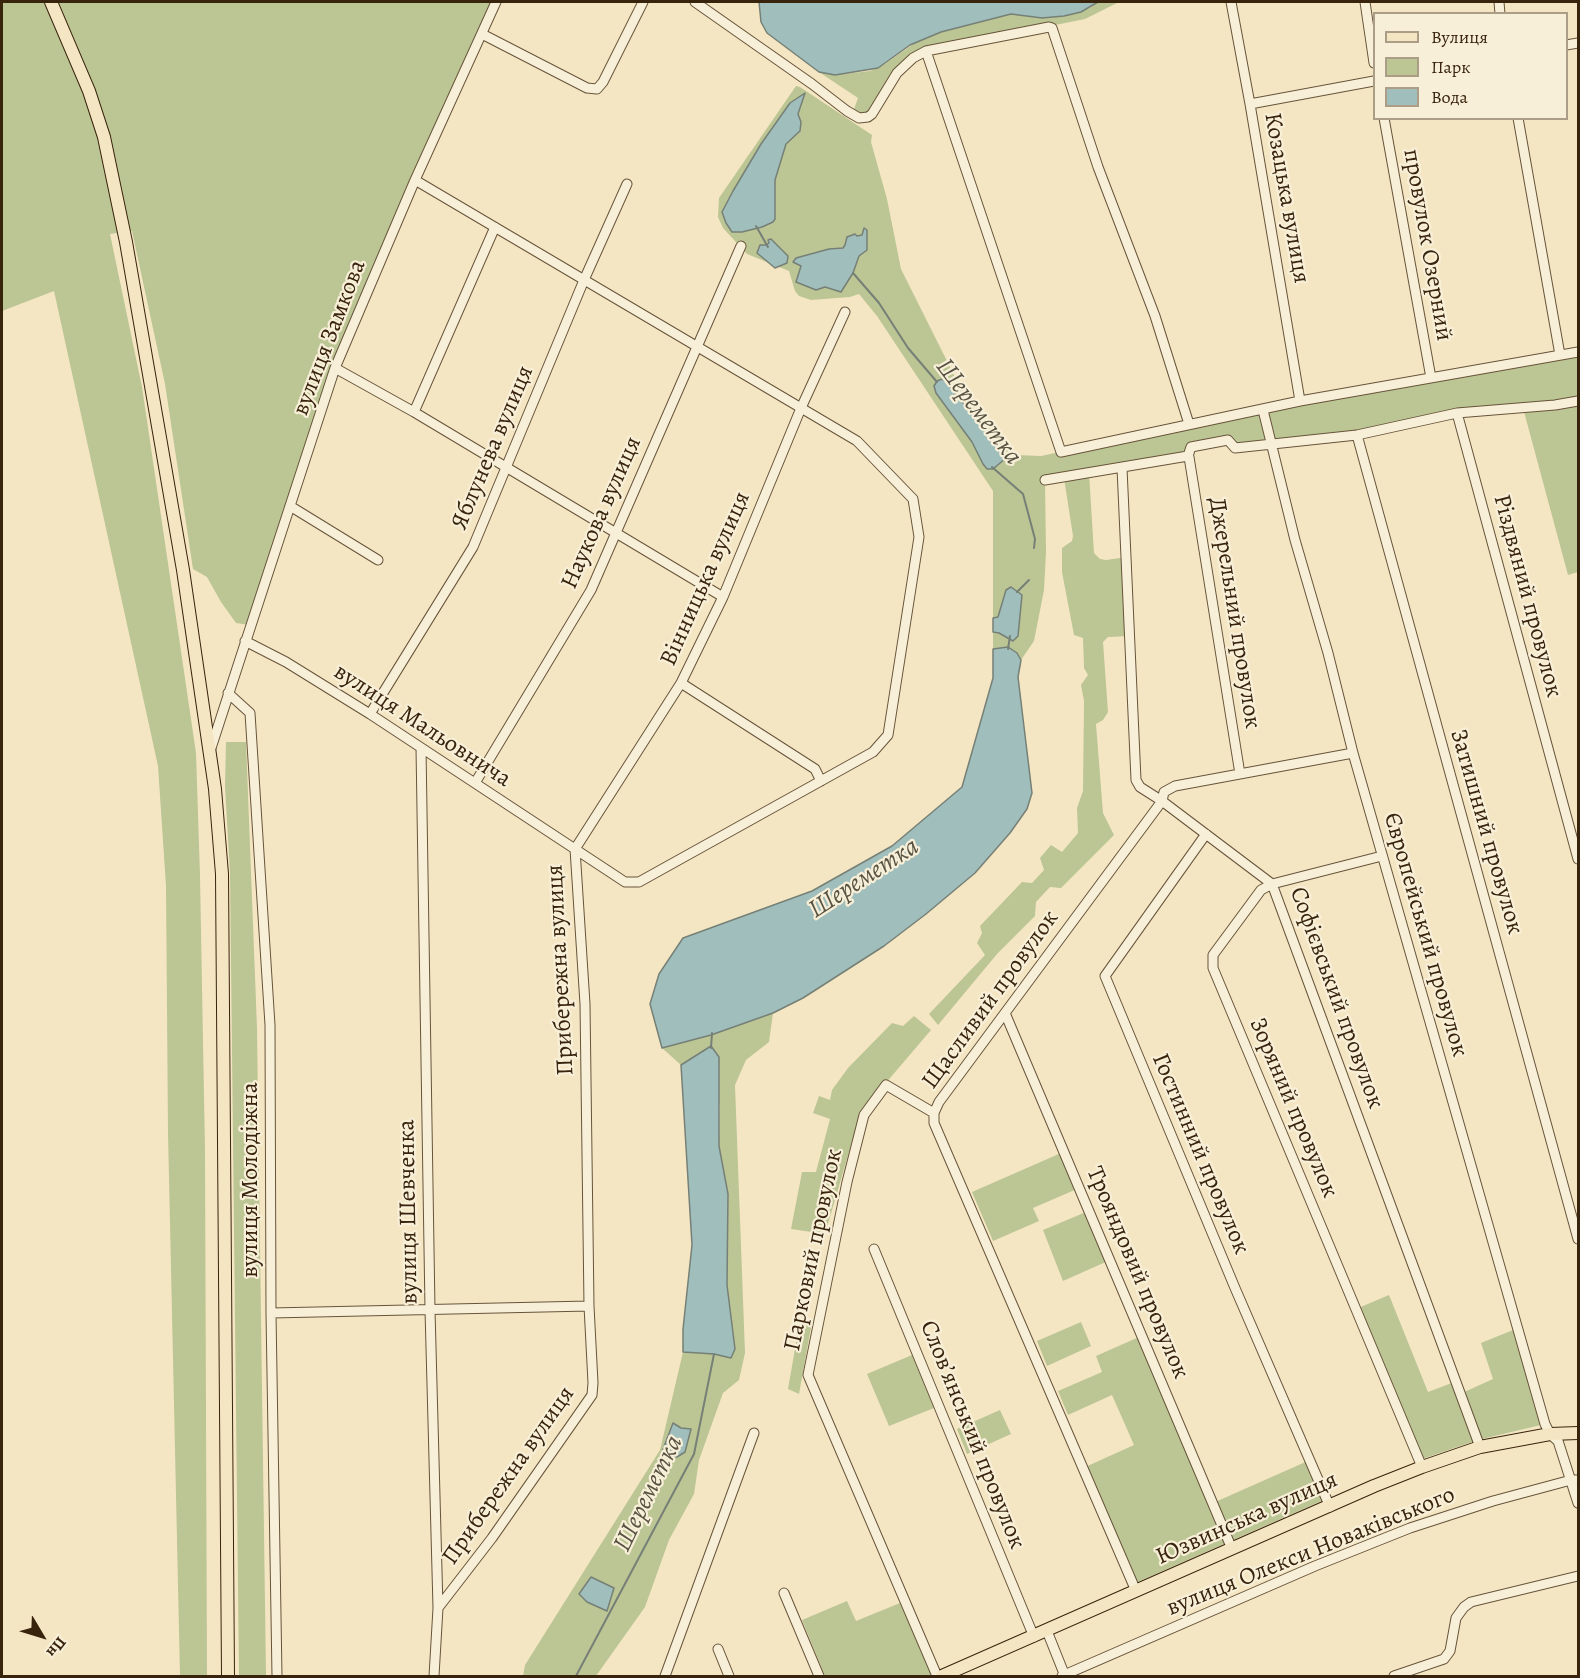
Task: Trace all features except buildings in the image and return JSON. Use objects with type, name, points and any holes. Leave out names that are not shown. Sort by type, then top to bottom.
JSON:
[{"type":"main road","points":[[51,2],[89,92],[104,137],[126,242],[183,570],[210,750],[222,874],[228,1677]]},
{"type":"main road","name":"Юзвинська вулиця","points":[[942,1677],[1374,1486],[1422,1467],[1480,1447],[1550,1434],[1578,1433]]},
{"type":"street","name":"вулиця Замкова","points":[[210,750],[335,368],[415,180],[496,2]]},
{"type":"street","points":[[482,34],[587,88],[597,88],[603,82],[642,2]]},
{"type":"street","points":[[695,2],[859,118],[872,114],[897,73],[913,58],[926,51],[1049,27],[1053,30],[1098,166],[1155,316],[1189,424]]},
{"type":"street","name":"Козацька вулиця","points":[[1231,2],[1300,401]]},
{"type":"street","points":[[1365,2],[1373,56]]},
{"type":"street","points":[[926,51],[1061,452],[1300,401],[1578,352]]},
{"type":"street","points":[[1250,104],[1373,81]]},
{"type":"street","name":"провулок Озерний","points":[[1384,120],[1431,378]]},
{"type":"street","points":[[1518,120],[1560,355]]},
{"type":"street","name":"Прибережна вулиця","points":[[415,180],[857,441],[913,499],[919,537],[888,735],[873,752],[639,882],[625,882],[575,849]]},
{"type":"street","name":"Яблунева вулиця","points":[[370,714],[473,547],[584,280],[627,184]]},
{"type":"street","points":[[414,411],[495,227]]},
{"type":"street","name":"Наукова вулиця","points":[[475,783],[591,590],[741,246]]},
{"type":"street","name":"Вінницька вулиця","points":[[575,849],[681,683],[723,597],[801,408],[845,312]]},
{"type":"street","points":[[335,368],[414,411],[723,597]]},
{"type":"street","points":[[1045,480],[1188,456],[1191,447],[1228,440],[1235,448],[1357,435],[1458,413],[1578,401]]},
{"type":"street","name":"Європейський провулок","points":[[1263,410],[1353,753],[1545,1424],[1550,1434],[1558,1441],[1575,1480],[1578,1503]]},
{"type":"street","name":"Різдвяний провулок","points":[[1458,413],[1578,859]]},
{"type":"street","name":"Затишний провулок","points":[[1357,435],[1578,1239]]},
{"type":"street","name":"Джерельний провулок","points":[[1189,457],[1239,774]]},
{"type":"street","name":"Софієвський провулок","points":[[1122,468],[1134,775],[1140,787],[1272,884],[1480,1447]]},
{"type":"street","points":[[290,506],[378,560]]},
{"type":"street","name":"вулиця Мальовнича","points":[[245,641],[286,662],[370,714],[575,849]]},
{"type":"street","points":[[681,683],[815,769],[821,781]]},
{"type":"street","name":"вулиця Молодіжна","points":[[227,696],[250,713],[270,1025],[271,1313],[277,1677]]},
{"type":"street","name":"вулиця Шевченка","points":[[421,747],[430,1310],[438,1608],[434,1677]]},
{"type":"street","name":"Щасливий провулок","points":[[1136,1591],[934,1124],[934,1113],[939,1102],[1162,801],[1164,792],[1175,786],[1353,753]]},
{"type":"street","name":"Гостинний провулок","points":[[1206,834],[1105,976],[1235,1288],[1330,1507]]},
{"type":"street","name":"Прибережна вулиця","points":[[438,1608],[492,1538],[592,1395],[585,1004],[575,849]]},
{"type":"street","name":"Зоряний провулок","points":[[1382,856],[1272,884],[1261,890],[1213,955],[1212,968],[1422,1467]]},
{"type":"street","name":"Трояндовий провулок","points":[[1005,1012],[1232,1549]]},
{"type":"street","name":"Парковий провулок","points":[[934,1113],[886,1085],[864,1115],[847,1182],[808,1375],[937,1677]]},
{"type":"street","name":"Словʼянський провулок","points":[[874,1249],[1034,1637]]},
{"type":"street","points":[[271,1313],[589,1306]]},
{"type":"street","points":[[665,1677],[754,1433]]},
{"type":"street","name":"вулиця Олекси Новаківського","points":[[1064,1676],[1410,1528],[1493,1501],[1575,1480]]},
{"type":"street","points":[[1394,1677],[1444,1659],[1450,1651],[1456,1618],[1467,1604],[1483,1598],[1578,1576]]},
{"type":"street","points":[[784,1593],[819,1677]]},
{"type":"street","points":[[1047,1631],[1064,1676]]},
{"type":"street","points":[[718,1648],[729,1677]]},
{"type":"green space","points":[[2,2],[496,2],[335,368],[250,625],[236,623],[207,577],[193,569],[165,384],[132,231],[110,234],[142,387],[196,753],[205,1152],[207,1676],[180,1676],[168,1133],[166,886],[158,766],[54,291],[2,311]]},
{"type":"green space","points":[[1098,2],[1119,2],[1085,19],[926,51],[913,58],[872,114],[852,115],[858,98],[819,72],[835,75],[870,71],[885,64],[919,40],[941,32],[1011,14],[1042,18],[1090,8]]},
{"type":"green space","points":[[796,86],[872,135],[871,142],[887,199],[901,269],[963,393],[1016,455],[1041,456],[1189,424],[1578,352],[1578,572],[1568,575],[1523,408],[1457,413],[1357,435],[1235,448],[1228,440],[1192,447],[1188,456],[1089,473],[1094,553],[1100,559],[1106,560],[1127,557],[1130,636],[1108,637],[1103,642],[1108,712],[1103,720],[1096,724],[1103,813],[1114,835],[1061,888],[1050,887],[1036,902],[1035,916],[997,954],[938,1025],[929,1014],[985,955],[977,943],[982,933],[980,926],[1022,882],[1032,883],[1044,870],[1040,858],[1051,845],[1062,852],[1078,833],[1077,808],[1083,791],[1084,701],[1081,685],[1088,675],[1084,668],[1083,638],[1074,635],[1062,572],[1062,548],[1072,541],[1073,536],[1064,478],[1045,481],[1044,590],[1034,641],[1021,660],[1017,653],[1008,648],[993,649],[993,491],[877,316],[859,294],[850,297],[811,300],[799,296],[795,291],[789,271],[747,254],[723,228],[718,217],[719,198]]},
{"type":"green space","points":[[226,742],[246,742],[257,1028],[266,1676],[239,1676],[230,874],[225,786]]},
{"type":"green space","points":[[773,1013],[769,1042],[746,1060],[735,1085],[745,1353],[739,1380],[723,1393],[699,1460],[694,1494],[669,1540],[645,1607],[596,1676],[523,1676],[525,1665],[660,1450],[683,1352],[714,1354],[731,1358],[735,1349],[727,1285],[728,1194],[719,1146],[720,1106],[702,1051],[681,1065],[662,1048],[711,1035]]},
{"type":"green space","points":[[914,1016],[931,1030],[879,1091],[858,1121],[825,1234],[791,1229],[802,1172],[816,1172],[830,1119],[813,1113],[819,1096],[830,1100],[832,1090],[848,1068],[892,1023],[903,1026]]},
{"type":"green space","points":[[1061,1153],[1077,1189],[1033,1208],[1039,1221],[993,1241],[972,1192]]},
{"type":"green space","points":[[1086,1212],[1108,1261],[1063,1281],[1043,1230]]},
{"type":"green space","points":[[1389,1295],[1428,1392],[1457,1381],[1462,1393],[1493,1379],[1481,1343],[1518,1328],[1545,1424],[1478,1440],[1419,1460],[1356,1309]]},
{"type":"green space","points":[[800,1320],[812,1322],[799,1394],[788,1389]]},
{"type":"green space","points":[[1081,1322],[1091,1346],[1047,1366],[1037,1341]]},
{"type":"green space","points":[[1139,1337],[1213,1503],[1310,1460],[1326,1499],[1133,1584],[1083,1468],[1134,1445],[1112,1395],[1068,1415],[1058,1391],[1102,1372],[1096,1356]]},
{"type":"green space","points":[[912,1355],[934,1408],[889,1426],[867,1374]]},
{"type":"green space","points":[[1000,1410],[1011,1434],[967,1454],[957,1429]]},
{"type":"green space","points":[[847,1601],[856,1621],[900,1603],[932,1676],[825,1676],[802,1620]]},
{"type":"water","points":[[759,2],[1098,2],[1081,12],[1064,16],[1042,18],[1011,14],[941,32],[910,45],[878,68],[835,75],[819,72],[767,33],[761,22]]},
{"type":"water","points":[[805,93],[798,114],[801,122],[800,131],[786,144],[775,180],[775,219],[762,227],[732,232],[722,212],[733,191],[761,144],[790,103]]},
{"type":"water","points":[[864,228],[867,230],[867,250],[859,256],[853,273],[841,292],[825,287],[816,290],[796,282],[801,266],[793,262],[796,258],[829,249],[843,248],[847,237],[855,234],[862,235]]},
{"type":"water","points":[[771,239],[788,256],[787,263],[775,268],[757,253],[760,245],[766,245]]},
{"type":"water","points":[[942,379],[1004,449],[1006,458],[993,469],[987,469],[983,464],[972,442],[936,393],[934,386]]},
{"type":"water","points":[[1011,587],[1022,595],[1018,636],[1013,641],[993,632],[993,618],[998,617],[1006,590]]},
{"type":"water","points":[[1008,647],[1017,653],[1021,660],[1018,677],[1032,793],[1027,809],[1010,833],[975,873],[926,914],[884,946],[803,998],[773,1013],[711,1035],[662,1048],[650,1004],[659,974],[683,938],[812,891],[892,846],[962,787],[993,678],[993,649]]},
{"type":"water","points":[[711,1046],[719,1057],[719,1146],[728,1194],[727,1285],[735,1349],[731,1358],[714,1354],[683,1352],[683,1329],[692,1245],[681,1065]]},
{"type":"water","points":[[673,1423],[681,1428],[691,1429],[685,1452],[677,1457],[662,1452]]},
{"type":"water","points":[[591,1577],[614,1588],[607,1611],[587,1602],[579,1594]]},
{"type":"waterway","name":"Шереметка","points":[[756,226],[768,247]]},
{"type":"waterway","name":"Шереметка","points":[[853,273],[879,303],[908,348],[937,382]]},
{"type":"waterway","name":"Шереметка","points":[[992,467],[1023,494],[1035,539],[1034,548]]},
{"type":"waterway","name":"Шереметка","points":[[1017,592],[1029,580]]},
{"type":"waterway","name":"Шереметка","points":[[1008,649],[1010,636]]},
{"type":"waterway","name":"Шереметка","points":[[711,1048],[712,1033]]},
{"type":"waterway","name":"Шереметка","points":[[576,1676],[694,1454],[714,1354]]}]
